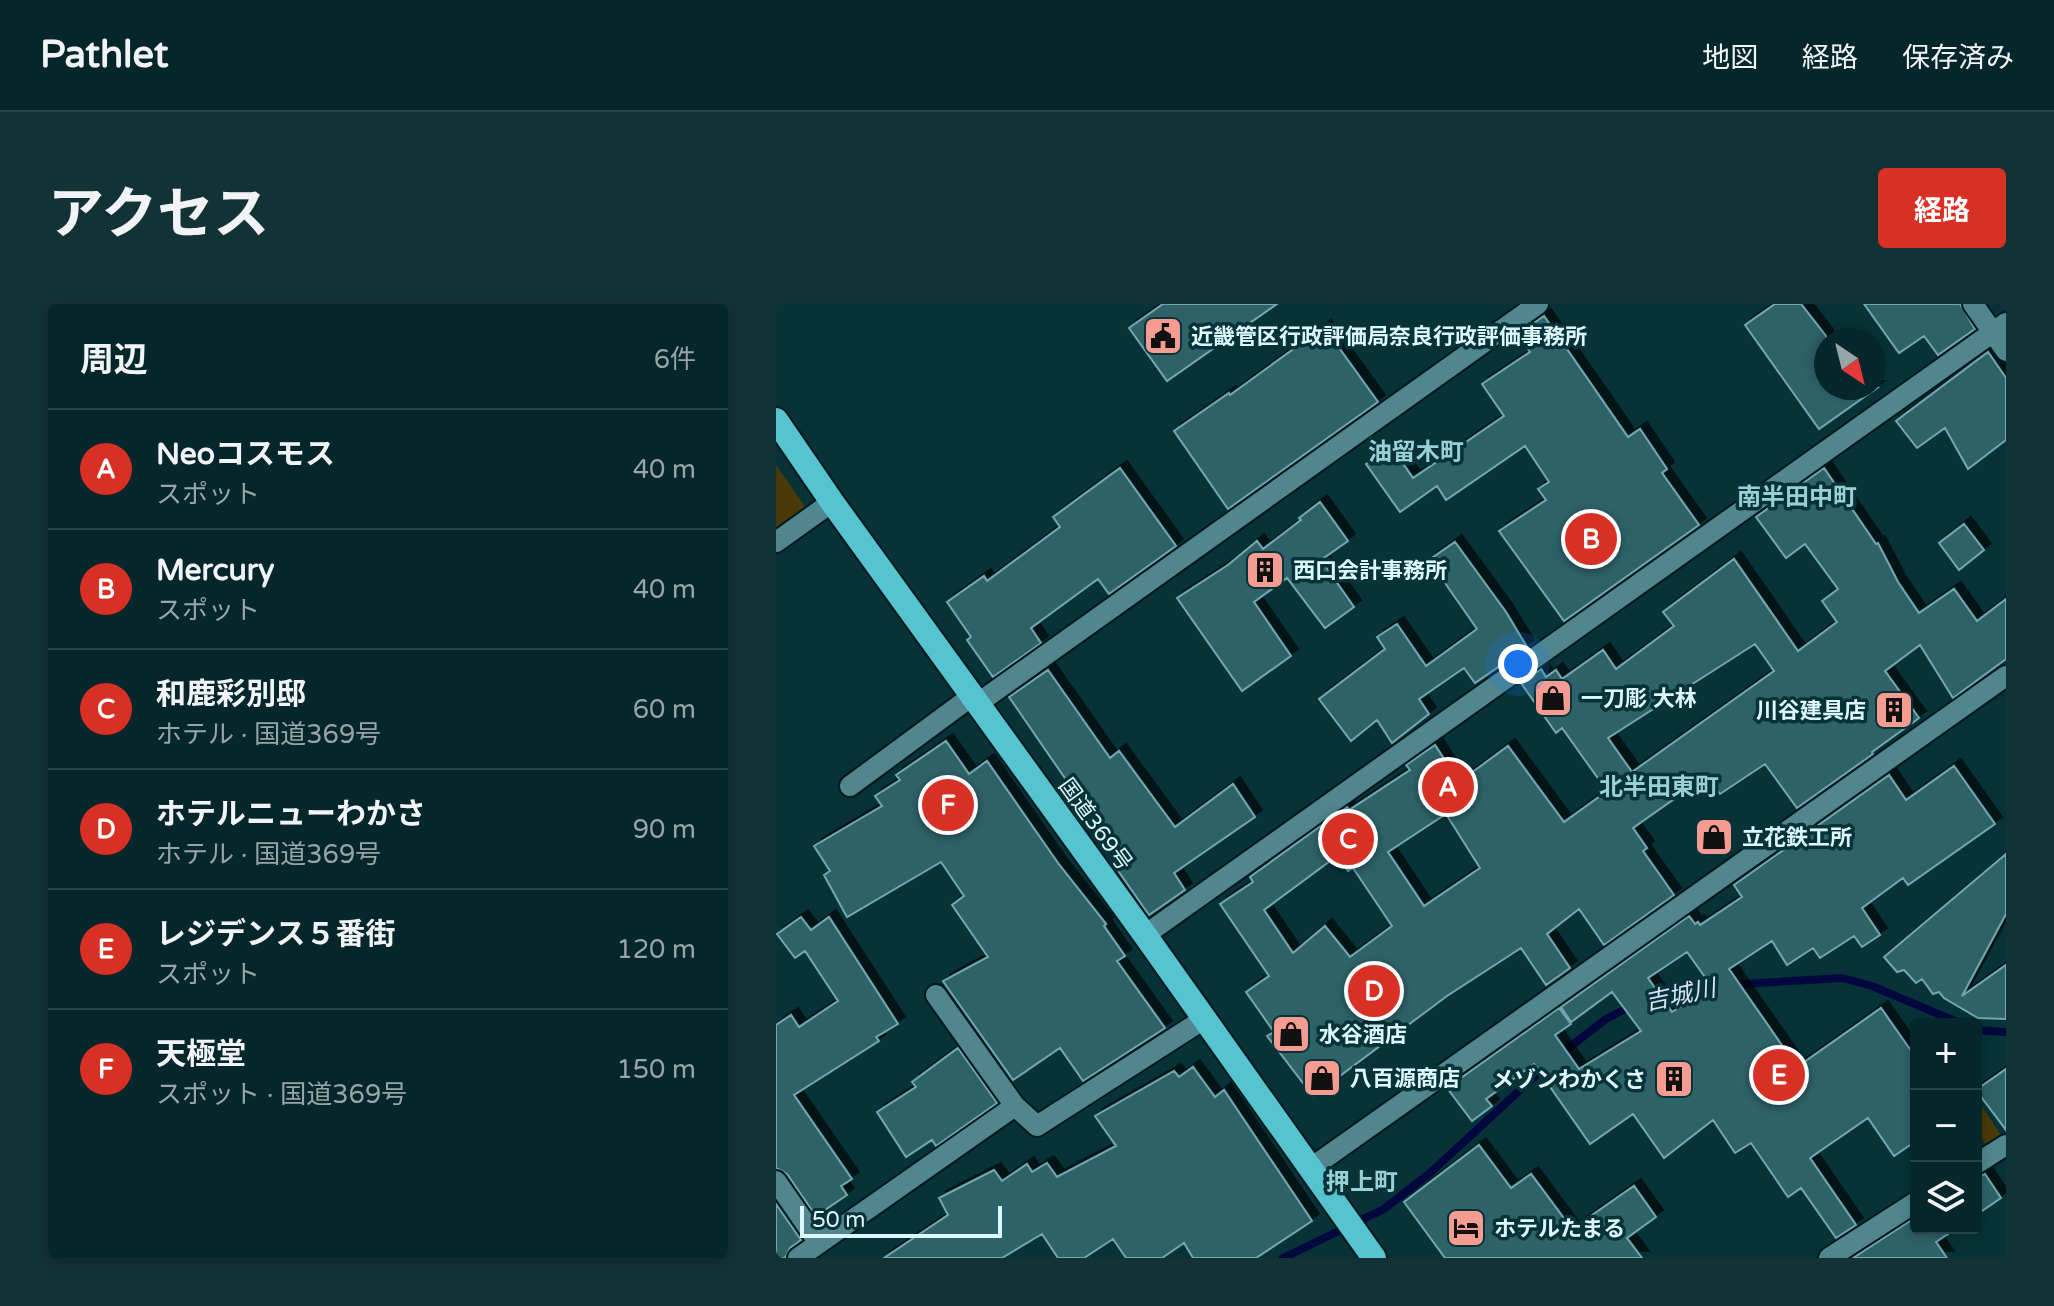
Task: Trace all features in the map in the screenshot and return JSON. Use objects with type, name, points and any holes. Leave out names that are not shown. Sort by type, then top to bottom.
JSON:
[{"type":"highway","name":"国道369号","points":[[776,420],[1369,1250]]},
{"type":"street","points":[[850,786],[1538,304]]},
{"type":"street","points":[[1973,304],[1999,328],[2006,351]]},
{"type":"street","points":[[1145,935],[1999,328]]},
{"type":"street","points":[[776,542],[832,502]]},
{"type":"street","points":[[1311,1168],[2006,676]]},
{"type":"street","points":[[936,995],[1015,1106],[1037,1126],[1204,1019]]},
{"type":"street","points":[[798,1258],[1015,1106]]},
{"type":"street","points":[[1979,1162],[2006,1145]]},
{"type":"street","points":[[776,1181],[819,1243]]},
{"type":"street","points":[[1829,1258],[1910,1206]]},
{"type":"shaded area","points":[[776,465],[806,508],[776,529]]},
{"type":"shaded area","points":[[1982,1107],[2003,1138],[1988,1147],[1982,1138]]},
{"type":"building","points":[[1163,304],[1277,304],[1167,381],[1129,328]]},
{"type":"building","points":[[1775,304],[1801,304],[1820,328],[1814,328],[1814,400],[1860,400],[1819,429],[1745,325]]},
{"type":"building","points":[[1864,304],[1960,304],[1975,329],[1938,355],[1924,336],[1899,353],[1886,335],[1886,328],[1881,328]]},
{"type":"building","points":[[1544,316],[1628,437],[1640,429],[1667,469],[1662,473],[1699,525],[1564,621],[1499,531],[1546,500],[1538,489],[1549,482],[1525,446],[1446,500],[1437,486],[1400,512],[1366,464],[1391,446],[1413,478],[1504,416],[1482,384],[1530,352],[1518,334]]},
{"type":"building","points":[[1324,327],[1378,402],[1228,509],[1174,431]]},
{"type":"building","points":[[1988,352],[2006,378],[2006,440],[1968,469],[1945,428],[1917,448],[1896,421]]},
{"type":"building","points":[[1120,468],[1176,546],[1109,594],[1098,579],[1031,628],[1041,643],[993,677],[967,640],[971,637],[947,602],[984,576],[987,581],[1060,527],[1053,517]]},
{"type":"building","points":[[1824,468],[1878,543],[1898,582],[1919,613],[1954,589],[1977,621],[2006,599],[2006,659],[1953,698],[1920,645],[1885,671],[1919,718],[1797,808],[1765,764],[1720,794],[1707,776],[1633,828],[1647,848],[1643,851],[1674,895],[1604,945],[1579,909],[1547,934],[1570,968],[1546,985],[1521,948],[1447,996],[1313,1096],[1267,1036],[1274,1032],[1246,992],[1269,976],[1220,904],[1253,882],[1250,877],[1347,807],[1349,810],[1410,770],[1406,765],[1435,745],[1459,782],[1508,746],[1564,822],[1607,791],[1562,728],[1556,733],[1521,683],[1541,669],[1546,677],[1556,670],[1562,679],[1603,650],[1616,669],[1674,626],[1663,612],[1734,559],[1798,651],[1837,622],[1822,601],[1838,589],[1805,544],[1786,558],[1756,517]],"holes":[[[1755,644],[1774,671],[1632,772],[1608,738]],[[1446,814],[1480,868],[1424,906],[1388,852]],[[1337,856],[1348,871],[1353,868],[1392,926],[1350,957],[1325,926],[1293,953],[1264,910]]]},
{"type":"building","points":[[1320,502],[1348,541],[1321,560],[1354,607],[1325,628],[1287,578],[1254,602],[1291,656],[1242,691],[1177,598],[1228,565],[1257,541],[1263,549]]},
{"type":"building","points":[[1964,524],[1984,550],[1959,570],[1939,543]]},
{"type":"building","points":[[1455,542],[1506,612],[1527,647],[1475,683],[1464,668],[1419,699],[1429,714],[1392,743],[1377,720],[1351,741],[1319,699],[1385,649],[1377,637],[1397,624],[1426,666],[1477,629],[1429,560]]},
{"type":"building","points":[[1048,670],[1110,758],[1119,751],[1175,827],[1233,784],[1255,817],[1174,873],[1185,890],[1149,915],[1112,862],[1125,853],[1089,803],[1085,806],[1009,697]]},
{"type":"building","points":[[946,741],[969,774],[987,761],[1058,863],[1106,924],[1104,926],[1125,956],[1117,961],[1165,1028],[1083,1081],[1060,1048],[1013,1080],[943,981],[988,957],[952,905],[964,896],[941,862],[847,917],[824,875],[830,871],[814,846],[882,806],[875,796],[900,780],[896,775]]},
{"type":"building","points":[[1954,766],[1995,824],[1908,885],[1903,878],[1862,908],[1880,935],[1862,947],[1854,936],[1820,958],[1813,948],[1787,965],[1772,941],[1729,969],[1797,1067],[1881,1008],[1910,1049],[1910,1145],[1894,1156],[1868,1118],[1810,1158],[1856,1225],[1836,1238],[1801,1188],[1788,1197],[1751,1143],[1735,1153],[1713,1120],[1664,1158],[1633,1114],[1590,1144],[1534,1064],[1486,1099],[1492,1106],[1472,1121],[1447,1088],[1559,1008],[1571,1024],[1555,1035],[1579,1069],[1641,1031],[1612,992],[1571,1022],[1561,1007],[1689,916],[1700,925],[1742,897],[1734,885],[1889,775],[1906,800]],"holes":[[[1687,952],[1712,987],[1672,1012],[1648,978]]]},
{"type":"building","points":[[2006,854],[2006,914],[1962,996],[2006,965],[2006,1019],[1978,1018],[1939,992],[1933,994],[1922,979],[1916,983],[1904,970],[1897,972],[1884,957]]},
{"type":"building","points":[[801,917],[811,930],[829,917],[898,1024],[876,1037],[879,1041],[794,1095],[852,1179],[841,1186],[847,1195],[816,1216],[787,1174],[776,1168],[776,1025],[791,1015],[799,1027],[838,1001],[805,951],[795,958],[777,934]]},
{"type":"building","points":[[958,1048],[997,1103],[936,1146],[932,1140],[906,1157],[877,1112],[916,1087],[912,1082]]},
{"type":"building","points":[[1193,1067],[1215,1097],[1224,1090],[1312,1221],[1256,1258],[1193,1258],[1184,1243],[1162,1258],[1126,1258],[1113,1239],[1084,1258],[1058,1258],[1042,1234],[1002,1258],[884,1258],[948,1215],[939,1198],[994,1170],[1002,1181],[1027,1164],[1032,1172],[1047,1163],[1057,1177],[1116,1146],[1095,1116],[1174,1071],[1179,1077]]},
{"type":"building","points":[[2006,1069],[2006,1130],[1982,1098],[1982,1086]]},
{"type":"building","points":[[1479,1145],[1511,1188],[1531,1174],[1572,1229],[1634,1186],[1656,1217],[1627,1238],[1642,1258],[1445,1258],[1404,1202]]},
{"type":"building","points":[[1985,1174],[2001,1198],[1982,1211],[1982,1175]]},
{"type":"building","points":[[776,1204],[801,1240],[790,1248],[785,1258],[776,1258]]},
{"type":"building","points":[[1910,1221],[1910,1234],[1948,1234],[1936,1242],[1947,1258],[1853,1258]]},
{"type":"waterway","name":"吉城川","points":[[1653,999],[1708,986],[1842,978],[1872,986],[1948,1018]]},
{"type":"waterway","name":"吉城川","points":[[1558,1056],[1606,1019],[1633,1005]]},
{"type":"waterway","name":"吉城川","points":[[1982,1030],[2006,1032]]},
{"type":"waterway","name":"吉城川","points":[[1283,1258],[1384,1209],[1430,1173],[1545,1067]]},
{"type":"place","name":"近畿管区行政評価局奈良行政評価事務所","points":[[1163,336]]},
{"type":"place","name":"Mercury","points":[[1591,539]]},
{"type":"place","name":"西口会計事務所","points":[[1265,570]]},
{"type":"place","name":"一刀彫 大林","points":[[1553,698]]},
{"type":"place","name":"川谷建具店","points":[[1894,710]]},
{"type":"place","name":"Neoコスモス","points":[[1448,787]]},
{"type":"place","name":"天極堂","points":[[948,805]]},
{"type":"place","name":"立花鉄工所","points":[[1714,837]]},
{"type":"place","name":"和鹿彩別邸","points":[[1348,839]]},
{"type":"place","name":"ホテルニューわかさ","points":[[1374,991]]},
{"type":"place","name":"水谷酒店","points":[[1291,1034]]},
{"type":"place","name":"レジデンス５番街","points":[[1779,1075]]},
{"type":"place","name":"八百源商店","points":[[1322,1078]]},
{"type":"place","name":"メゾンわかくさ","points":[[1674,1079]]},
{"type":"place","name":"ホテルたまる","points":[[1466,1228]]},
{"type":"district","name":"油留木町","points":[[1416,452]]},
{"type":"district","name":"南半田中町","points":[[1797,497]]},
{"type":"district","name":"北半田東町","points":[[1659,787]]},
{"type":"district","name":"押上町","points":[[1362,1182]]}]
